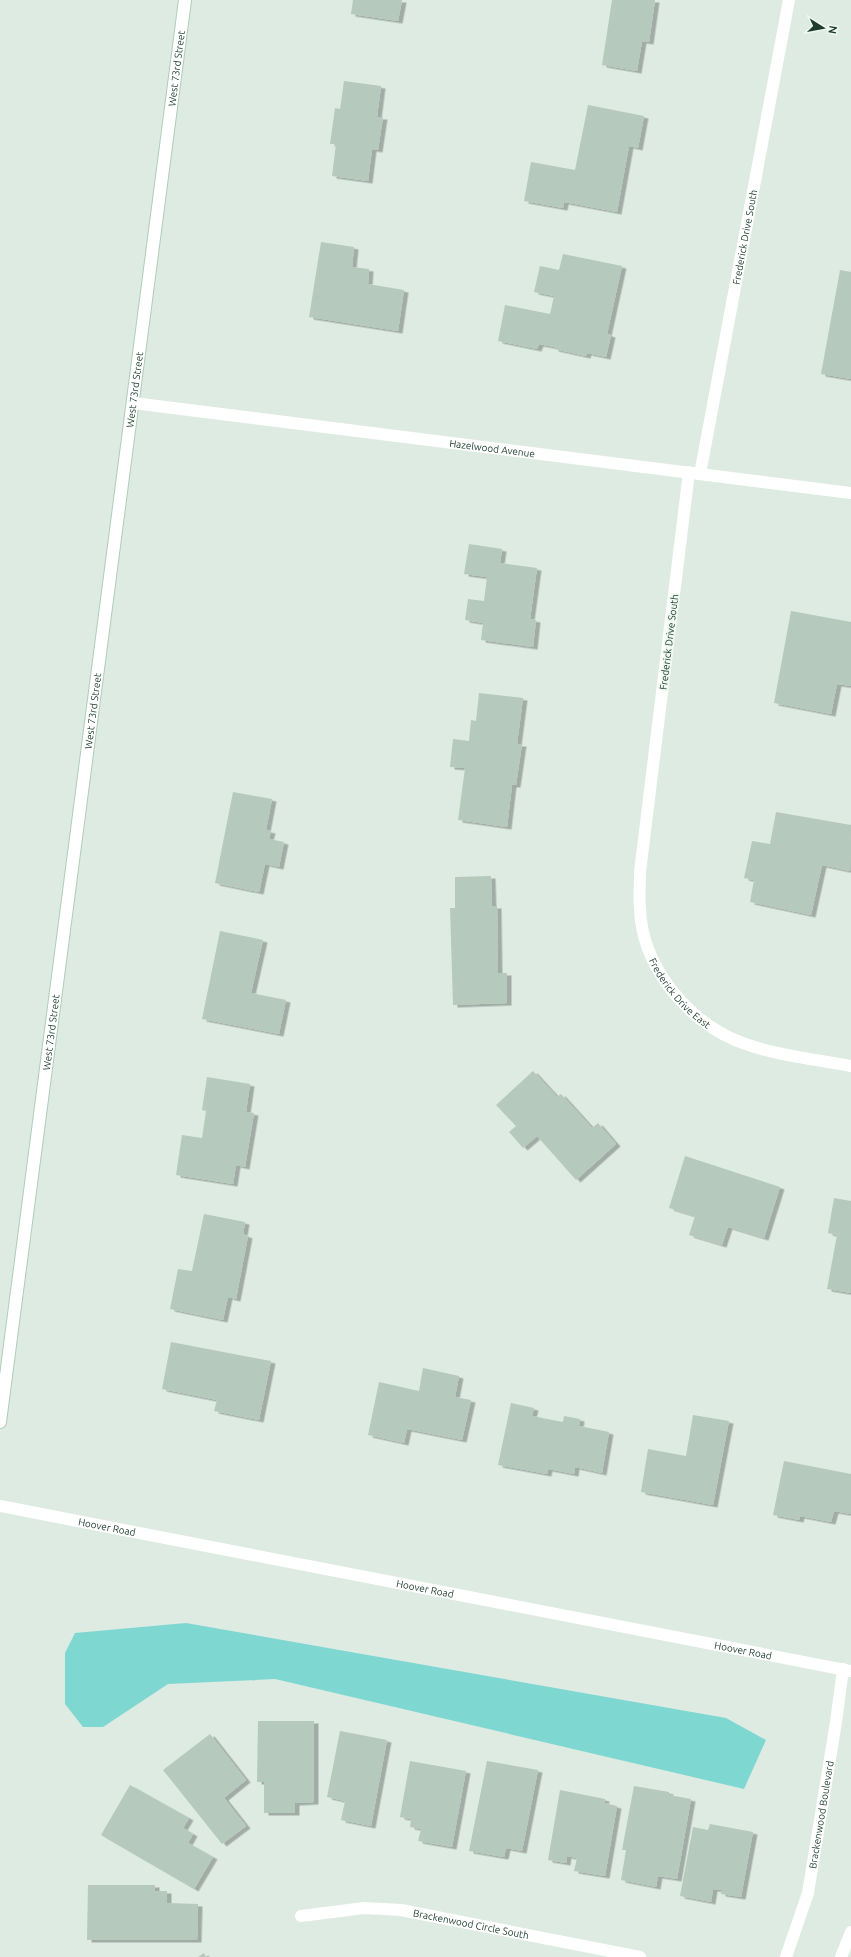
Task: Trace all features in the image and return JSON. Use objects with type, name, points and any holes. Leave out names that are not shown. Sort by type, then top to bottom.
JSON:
[{"type":"street","name":"West 73rd Street","points":[[0,1422],[185,0]]},
{"type":"street","name":"Frederick Drive South","points":[[648,812],[695,473],[788,0]]},
{"type":"street","name":"Hazelwood Avenue","points":[[133,403],[851,493]]},
{"type":"street","name":"Frederick Drive East","points":[[648,812],[640,872],[640,909],[644,934],[655,963],[671,990],[686,1007],[714,1029],[735,1040],[770,1050],[851,1066]]},
{"type":"street","name":"Hoover Road","points":[[0,1506],[847,1670]]},
{"type":"street","name":"Brackenwood Boulevard","points":[[786,1957],[808,1893],[836,1722],[847,1670]]},
{"type":"street","name":"Brackenwood Circle South","points":[[301,1916],[364,1908],[401,1910],[640,1957]]},
{"type":"street","points":[[841,1957],[851,1932]]},
{"type":"water","points":[[186,1623],[726,1718],[766,1740],[744,1789],[275,1679],[168,1684],[103,1727],[83,1727],[65,1704],[65,1653],[75,1633]]},
{"type":"building","points":[[353,0],[402,0],[398,21],[351,14]]},
{"type":"building","points":[[612,0],[655,0],[649,42],[642,41],[637,71],[602,65]]},
{"type":"building","points":[[344,81],[381,86],[377,117],[383,117],[378,150],[372,149],[368,181],[332,176],[336,144],[330,144],[335,108],[340,109]]},
{"type":"building","points":[[588,105],[644,116],[638,148],[629,146],[617,212],[564,202],[563,208],[524,201],[531,162],[575,170]]},
{"type":"building","points":[[321,242],[354,247],[352,267],[369,269],[368,284],[404,290],[398,331],[309,317]]},
{"type":"building","points":[[563,254],[622,266],[607,334],[611,335],[606,357],[587,353],[586,356],[539,344],[537,349],[498,341],[505,305],[550,314],[554,296],[534,292],[540,266],[559,270]]},
{"type":"building","points":[[840,270],[851,272],[851,379],[821,374]]},
{"type":"building","points":[[469,544],[502,549],[500,563],[537,568],[530,619],[536,620],[533,647],[481,640],[483,623],[465,620],[468,599],[484,601],[487,577],[464,574]]},
{"type":"building","points":[[791,611],[851,622],[851,686],[837,684],[831,714],[774,703]]},
{"type":"building","points":[[479,693],[523,698],[517,744],[522,744],[516,785],[512,785],[507,827],[458,820],[465,768],[450,767],[453,739],[469,741],[471,720],[476,721]]},
{"type":"building","points":[[233,792],[272,799],[266,830],[271,831],[269,839],[284,842],[279,867],[265,864],[259,892],[215,883]]},
{"type":"building","points":[[776,812],[851,825],[850,871],[822,865],[811,915],[750,902],[754,880],[744,878],[752,841],[770,844]]},
{"type":"building","points":[[491,876],[492,906],[497,906],[498,973],[507,973],[507,1003],[453,1005],[450,908],[455,908],[455,877]]},
{"type":"building","points":[[220,931],[263,940],[251,993],[286,1000],[279,1034],[202,1019]]},
{"type":"building","points":[[533,1071],[557,1097],[561,1094],[592,1128],[598,1123],[616,1144],[576,1180],[537,1136],[523,1148],[509,1132],[516,1126],[496,1105]]},
{"type":"building","points":[[207,1077],[250,1084],[246,1112],[254,1113],[245,1167],[236,1165],[233,1184],[176,1175],[182,1135],[202,1138],[206,1111],[202,1110]]},
{"type":"building","points":[[685,1156],[780,1187],[764,1238],[728,1227],[722,1245],[689,1235],[695,1216],[669,1208]]},
{"type":"building","points":[[834,1198],[851,1201],[851,1293],[827,1289],[837,1235],[828,1233]]},
{"type":"building","points":[[204,1214],[245,1222],[243,1234],[248,1236],[236,1299],[228,1297],[223,1320],[170,1309],[178,1269],[192,1271]]},
{"type":"building","points":[[171,1342],[271,1361],[259,1420],[214,1411],[217,1400],[162,1389]]},
{"type":"building","points":[[423,1368],[459,1376],[455,1397],[471,1400],[462,1440],[407,1429],[404,1443],[368,1435],[379,1382],[419,1391]]},
{"type":"building","points":[[511,1403],[534,1408],[532,1416],[563,1422],[564,1416],[580,1419],[579,1426],[609,1432],[602,1473],[575,1467],[574,1474],[548,1469],[547,1474],[498,1465]]},
{"type":"building","points":[[693,1415],[729,1421],[713,1505],[641,1492],[648,1449],[686,1456]]},
{"type":"building","points":[[784,1461],[851,1474],[851,1514],[834,1511],[831,1522],[800,1516],[799,1520],[773,1515]]},
{"type":"building","points":[[258,1721],[314,1721],[314,1802],[295,1803],[295,1813],[264,1813],[264,1782],[257,1782]]},
{"type":"building","points":[[340,1731],[387,1740],[371,1826],[341,1820],[345,1801],[327,1797]]},
{"type":"building","points":[[210,1734],[246,1780],[224,1798],[246,1826],[222,1844],[163,1770]]},
{"type":"building","points":[[410,1761],[466,1771],[452,1847],[418,1841],[421,1829],[410,1827],[411,1819],[400,1817]]},
{"type":"building","points":[[487,1761],[538,1770],[522,1851],[506,1848],[504,1857],[469,1851]]},
{"type":"building","points":[[130,1785],[189,1818],[183,1828],[193,1834],[188,1843],[213,1857],[194,1889],[101,1835]]},
{"type":"building","points":[[634,1786],[669,1792],[669,1795],[691,1799],[677,1879],[658,1876],[656,1887],[621,1880],[626,1850],[622,1850]]},
{"type":"building","points":[[560,1790],[605,1799],[604,1803],[617,1806],[605,1876],[574,1871],[577,1858],[567,1856],[566,1863],[548,1860]]},
{"type":"building","points":[[710,1824],[753,1832],[741,1897],[721,1894],[722,1890],[713,1889],[711,1902],[680,1896],[693,1827],[708,1830]]},
{"type":"building","points":[[88,1885],[155,1885],[155,1891],[167,1891],[167,1903],[198,1904],[197,1940],[87,1940]]},
{"type":"building","points":[[204,1953],[206,1957],[198,1957]]}]
